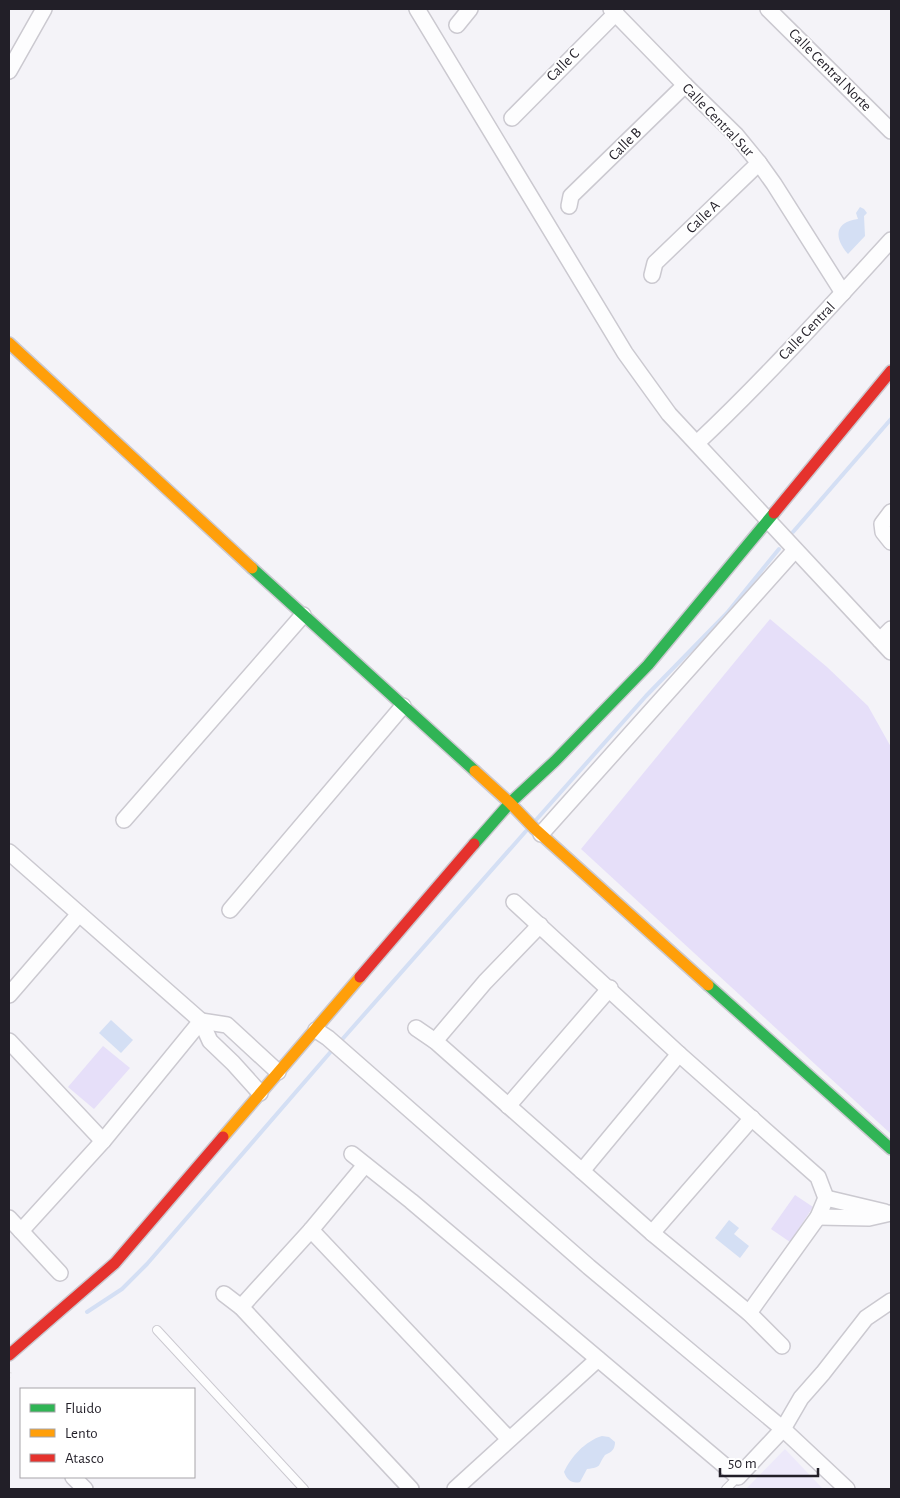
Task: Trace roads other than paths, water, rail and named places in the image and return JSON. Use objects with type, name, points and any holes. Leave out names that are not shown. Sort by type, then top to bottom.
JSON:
[{"type":"street","points":[[9,71],[44,9]]},
{"type":"street","points":[[417,9],[626,353],[669,414],[891,652]]},
{"type":"street","points":[[457,25],[470,9]]},
{"type":"street","name":"Calle Central Norte","points":[[768,9],[891,132]]},
{"type":"street","name":"Calle Central Sur","points":[[613,11],[684,85],[736,135],[759,163],[843,293]]},
{"type":"street","name":"Calle C","points":[[512,118],[613,11]]},
{"type":"street","name":"Calle B","points":[[569,206],[572,196],[684,85]]},
{"type":"street","name":"Calle A","points":[[652,275],[655,263],[759,163]]},
{"type":"street","name":"Calle Central","points":[[697,443],[722,420],[891,240]]},
{"type":"street","points":[[9,343],[303,615],[510,803],[538,831],[891,1149]]},
{"type":"street","points":[[9,1355],[115,1262],[149,1225],[278,1072],[322,1034],[510,803],[555,761],[648,665],[891,371]]},
{"type":"street","points":[[891,512],[882,524],[883,532],[891,542]]},
{"type":"street","points":[[538,831],[795,550]]},
{"type":"street","points":[[124,820],[303,615]]},
{"type":"street","points":[[880,640],[891,629]]},
{"type":"street","points":[[230,910],[403,706]]},
{"type":"street","points":[[9,852],[201,1021],[210,1041],[260,1093]]},
{"type":"street","points":[[514,902],[610,988],[679,1054],[818,1177],[826,1198],[818,1217],[749,1312]]},
{"type":"street","points":[[9,995],[79,914]]},
{"type":"street","points":[[435,1041],[486,982],[540,925]]},
{"type":"street","points":[[508,1106],[610,988]]},
{"type":"street","points":[[201,1021],[227,1025],[278,1072]]},
{"type":"street","points":[[21,1231],[103,1141],[201,1021]]},
{"type":"street","points":[[416,1028],[435,1041],[652,1233],[749,1312],[782,1346]]},
{"type":"street","points":[[322,1034],[589,1267],[784,1430],[847,1489]]},
{"type":"street","points":[[9,1041],[103,1141]]},
{"type":"street","points":[[582,1171],[679,1054]]},
{"type":"street","points":[[652,1233],[752,1118]]},
{"type":"street","points":[[352,1154],[411,1201],[738,1477],[784,1430],[801,1398],[866,1318],[891,1301]]},
{"type":"street","points":[[242,1307],[311,1230],[365,1165]]},
{"type":"street","points":[[826,1198],[891,1213]]},
{"type":"street","points":[[818,1217],[870,1218],[891,1213]]},
{"type":"street","points":[[9,1218],[60,1273]]},
{"type":"street","points":[[311,1230],[509,1439]]},
{"type":"street","points":[[224,1294],[242,1307],[411,1489]]},
{"type":"street","points":[[455,1489],[598,1359]]},
{"type":"street","points":[[74,1478],[85,1489]]},
{"type":"lane","points":[[157,1330],[304,1489]]},
{"type":"lane","points":[[726,1489],[738,1477]]},
{"type":"water","points":[[860,207],[867,213],[864,216],[865,236],[848,254],[840,242],[839,232],[844,223],[858,219],[856,213]]},
{"type":"water","points":[[111,1020],[133,1040],[121,1053],[99,1033]]},
{"type":"water","points":[[729,1220],[739,1228],[734,1234],[749,1246],[740,1258],[715,1238]]},
{"type":"water","points":[[602,1436],[609,1437],[615,1442],[613,1450],[605,1455],[598,1467],[587,1469],[580,1482],[570,1481],[564,1472],[570,1461],[584,1446]]},
{"type":"waterway","points":[[793,532],[891,419]]},
{"type":"waterway","points":[[536,820],[646,696],[727,613],[779,549]]},
{"type":"waterway","points":[[339,1043],[526,831]]},
{"type":"waterway","points":[[87,1312],[122,1289],[147,1264],[334,1048]]}]
